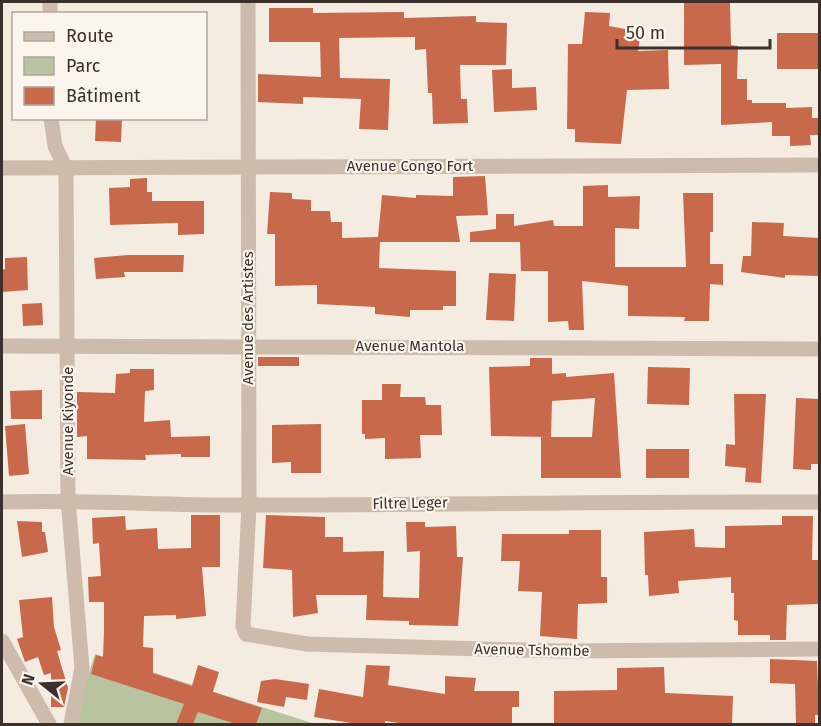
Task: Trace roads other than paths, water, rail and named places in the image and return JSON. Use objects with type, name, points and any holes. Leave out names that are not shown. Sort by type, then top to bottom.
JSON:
[{"type":"street","name":"Avenue des Artistes","points":[[246,634],[243,626],[249,505],[248,2]]},
{"type":"street","name":"Avenue Kiyonde","points":[[51,120],[55,146],[66,169],[68,499],[82,668],[71,724]]},
{"type":"street","name":"Avenue Congo Fort","points":[[2,168],[819,165]]},
{"type":"street","name":"Avenue Mantola","points":[[2,346],[248,345],[819,349]]},
{"type":"street","name":"Filtre Leger","points":[[2,502],[68,499],[249,505],[614,501],[819,502]]},
{"type":"street","name":"Avenue Tshombe","points":[[246,634],[307,644],[559,651],[819,649]]},
{"type":"street","points":[[2,641],[49,724]]}]
